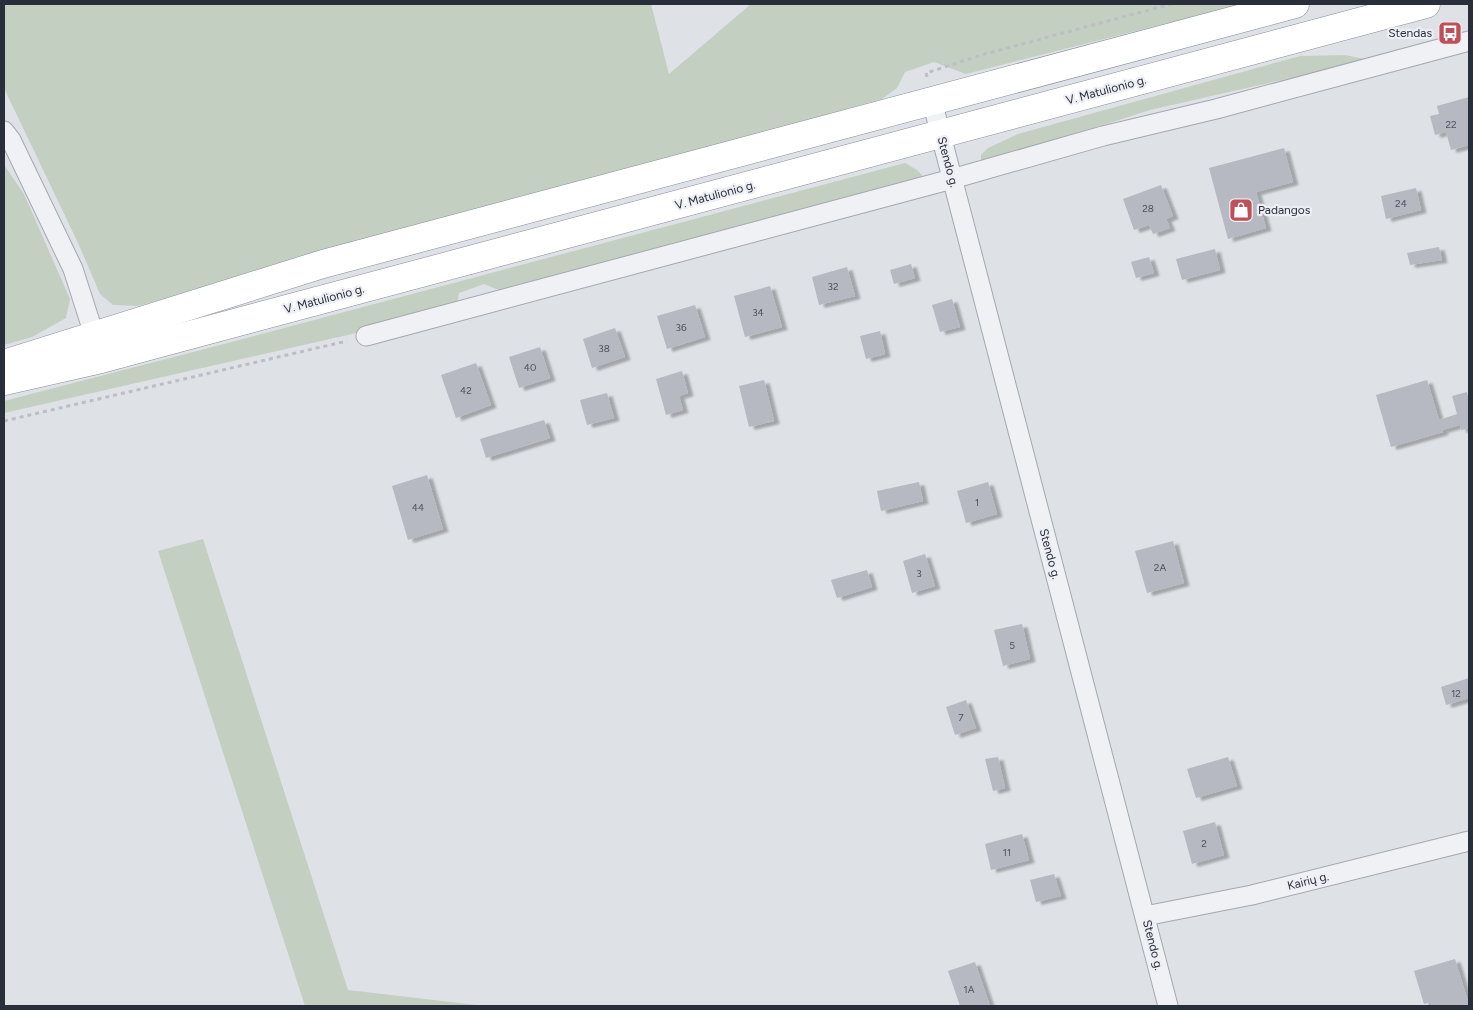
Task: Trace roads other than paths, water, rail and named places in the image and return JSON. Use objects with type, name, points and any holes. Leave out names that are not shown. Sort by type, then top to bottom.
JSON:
[{"type":"highway","name":"V. Matulionio g.","points":[[4,381],[323,264],[1295,4]]},
{"type":"highway","name":"V. Matulionio g.","points":[[4,364],[98,347],[941,135],[1426,4]]},
{"type":"street","points":[[366,336],[952,179],[1103,136],[1216,109],[1469,41]]},
{"type":"street","name":"Stendo g.","points":[[932,101],[1168,1006]]},
{"type":"street","points":[[4,131],[11,140],[73,269],[98,347]]},
{"type":"street","name":"Kairių g.","points":[[1146,916],[1252,895],[1469,841]]},
{"type":"place","name":"Stendas","points":[[1450,33]]},
{"type":"place","name":"Padangos","points":[[1241,210]]}]
